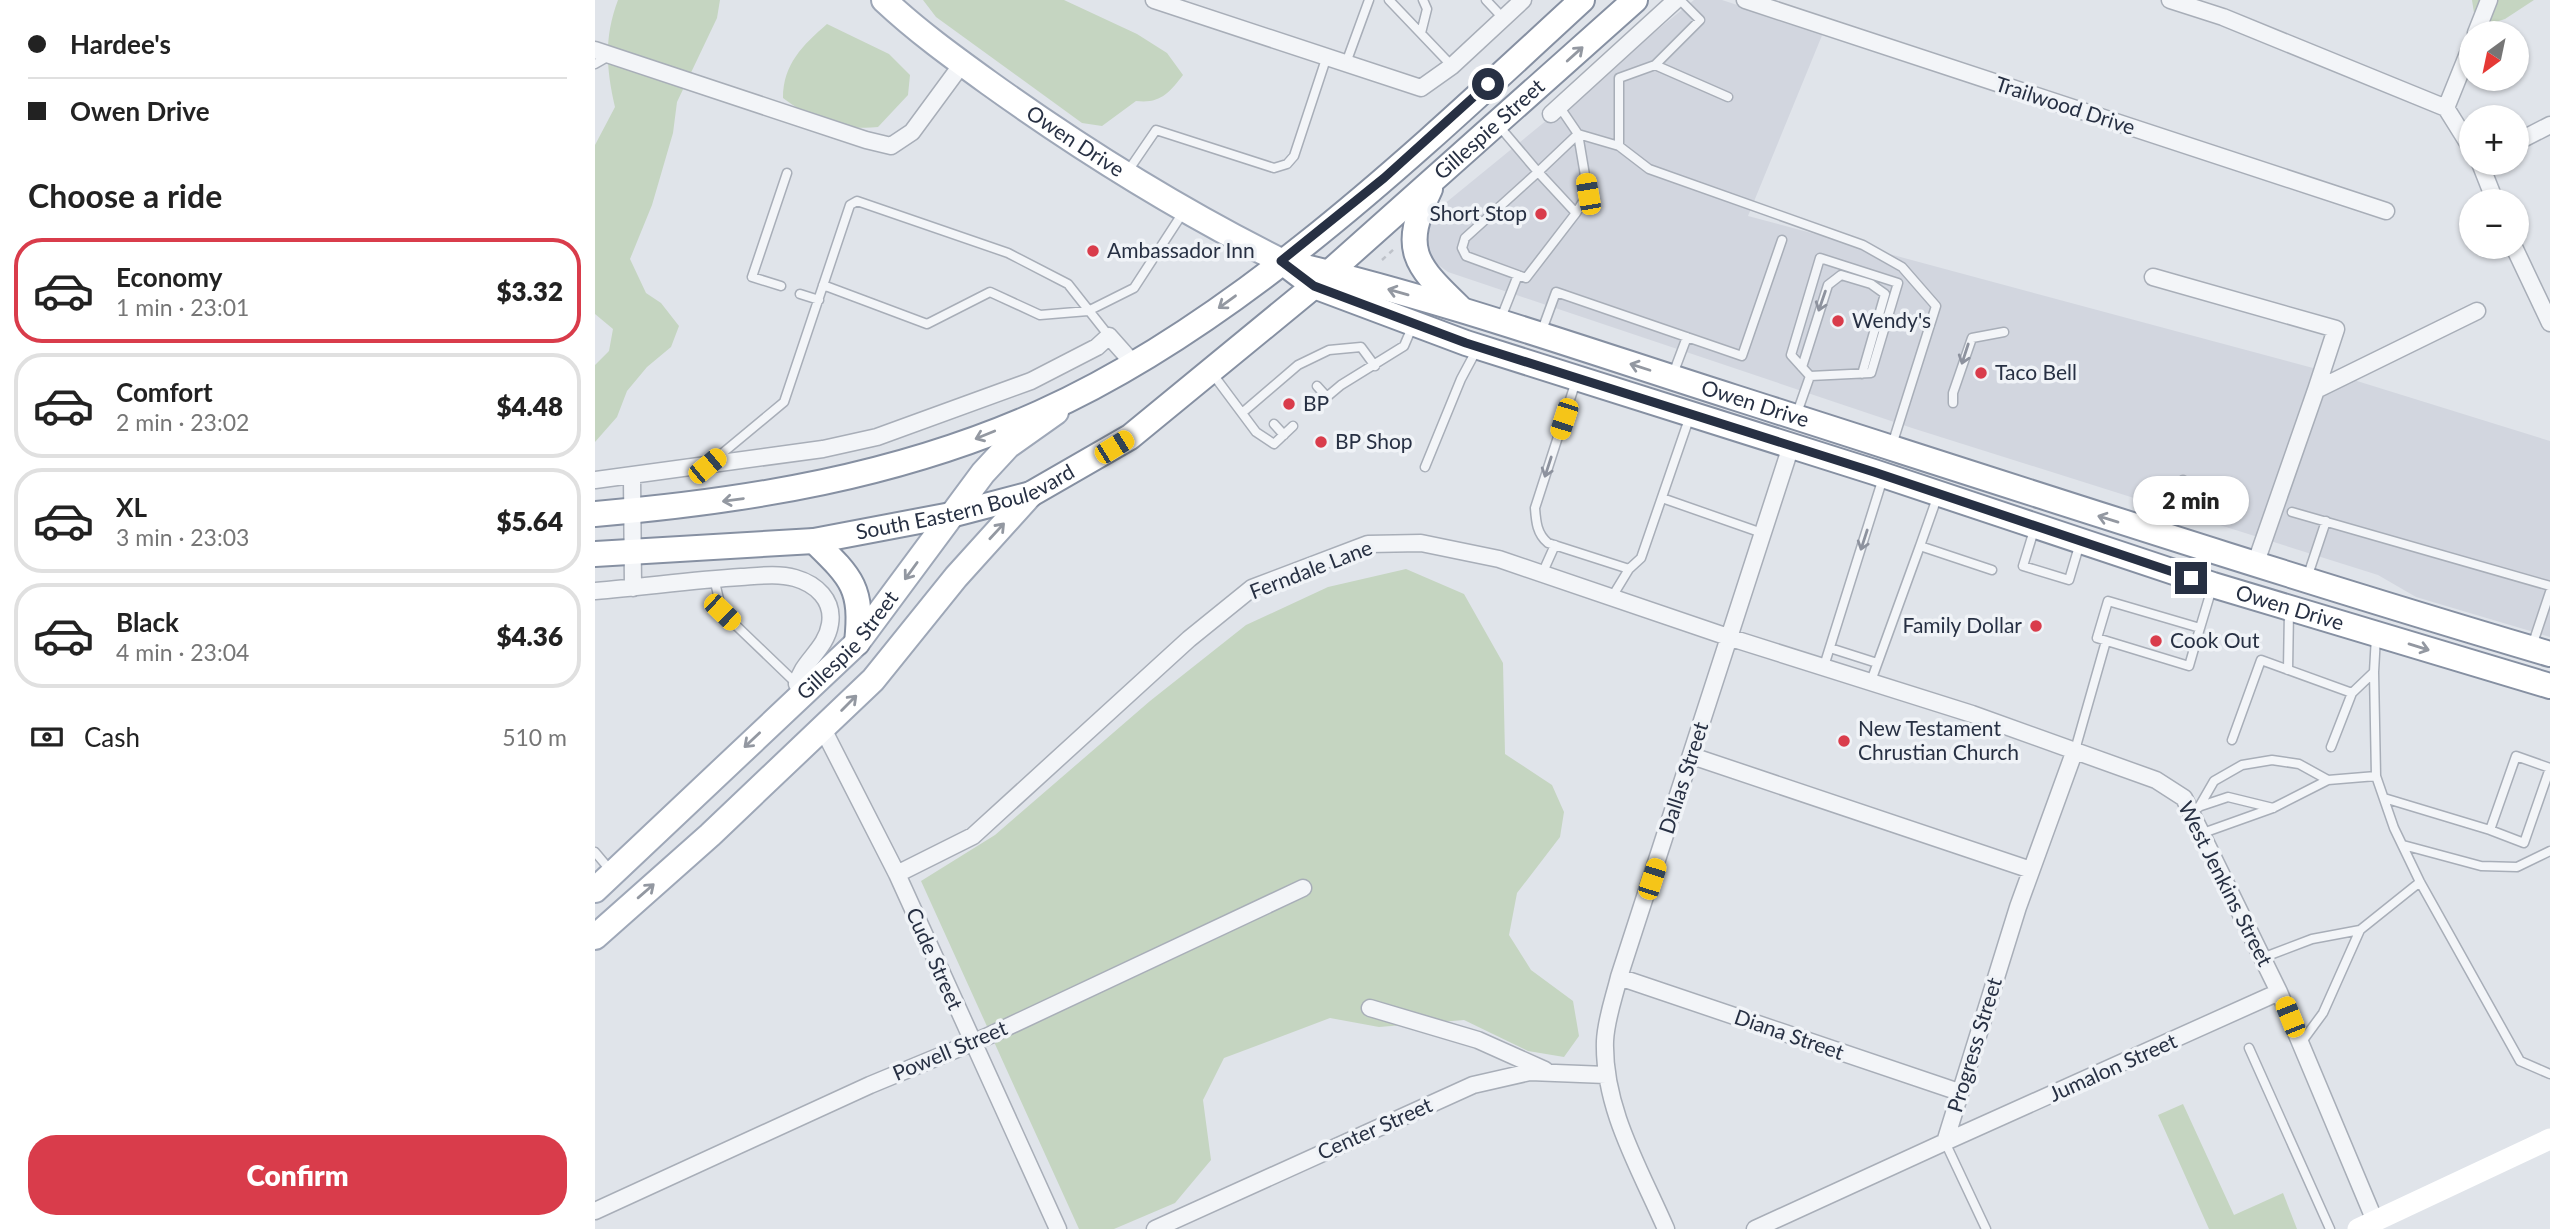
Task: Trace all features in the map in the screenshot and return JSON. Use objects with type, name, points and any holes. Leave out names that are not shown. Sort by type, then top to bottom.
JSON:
[{"type":"main road","name":"Owen Drive","points":[[884,0],[962,64],[1126,175],[1281,261],[1413,324],[1884,475],[2213,585],[2550,686]]},
{"type":"main road","name":"Gillespie Street","points":[[1281,261],[1384,178],[1582,0]]},
{"type":"main road","name":"Gillespie Street","points":[[1322,279],[1635,0]]},
{"type":"main road","points":[[1433,182],[1413,226],[1416,253],[1424,274],[1464,311]]},
{"type":"main road","points":[[595,514],[733,500],[849,478],[972,440],[1085,390],[1133,363],[1209,315],[1281,261]]},
{"type":"main road","name":"Owen Drive","points":[[1322,279],[1464,311],[2164,537],[2541,651]]},
{"type":"main road","name":"South Eastern Boulevard","points":[[595,554],[814,541],[951,515],[1031,494],[1131,437],[1322,279]]},
{"type":"main road","name":"Gillespie Street","points":[[595,890],[800,689],[857,643],[951,515],[1009,446],[1085,390]]},
{"type":"main road","points":[[1791,446],[1796,436],[1803,434],[1994,496],[2011,488]]},
{"type":"main road","name":"Gillespie Street","points":[[595,937],[710,835],[873,680],[955,577],[1031,494]]},
{"type":"main road","points":[[814,541],[855,587],[861,611],[857,643]]},
{"type":"main road","points":[[2088,542],[2119,541],[2284,591],[2299,589],[2307,579]]},
{"type":"main road","points":[[2366,1225],[2550,1140]]},
{"type":"street","points":[[1154,0],[1326,59],[1421,88],[1452,65],[1523,0]]},
{"type":"street","name":"Gillespie Street","points":[[1555,110],[1678,0]]},
{"type":"street","name":"Trailwood Drive","points":[[1745,0],[2386,211]]},
{"type":"street","points":[[2170,0],[2223,17],[2447,108],[2459,128]]},
{"type":"street","points":[[2481,21],[2489,0]]},
{"type":"street","points":[[595,50],[866,141],[891,146],[911,133],[962,64]]},
{"type":"street","points":[[2447,108],[2459,77]]},
{"type":"street","points":[[2529,136],[2550,125]]},
{"type":"street","points":[[2520,259],[2550,323]]},
{"type":"street","points":[[2153,277],[2336,329],[2255,565]]},
{"type":"street","points":[[2316,390],[2477,311]]},
{"type":"street","points":[[595,480],[823,449],[888,433],[1031,380],[1097,347],[1109,336],[1133,363]]},
{"type":"street","name":"Dallas Street","points":[[1666,1229],[1616,1115],[1606,1075],[1605,1039],[1619,977],[1791,446]]},
{"type":"street","points":[[632,477],[633,588]]},
{"type":"street","name":"Ferndale Lane","points":[[897,874],[973,836],[1189,639],[1252,588],[1368,544],[1421,542],[1499,559],[1728,637]]},
{"type":"street","points":[[595,591],[714,578],[794,578],[818,589],[830,606],[830,624],[822,648],[800,673],[800,689]]},
{"type":"street","name":"West Jenkins Street","points":[[1728,637],[1871,681],[2075,750],[2156,780],[2184,798],[2195,809],[2203,833],[2301,1043],[2366,1225]]},
{"type":"street","name":"Cude Street","points":[[823,729],[897,874],[1058,1229]]},
{"type":"street","name":"Progress Street","points":[[1945,1142],[2031,870],[2075,750]]},
{"type":"street","points":[[1692,757],[2031,870]]},
{"type":"street","name":"Powell Street","points":[[595,1210],[971,1042],[1303,888]]},
{"type":"street","name":"Diana Street","points":[[1619,977],[1959,1092]]},
{"type":"street","name":"Jumalon Street","points":[[1945,1142],[2279,992]]},
{"type":"street","points":[[1370,1008],[1478,1040],[1546,1071]]},
{"type":"street","name":"Center Street","points":[[1155,1229],[1473,1085],[1510,1075],[1546,1071],[1606,1075]]},
{"type":"street","points":[[1755,1229],[1945,1142]]},
{"type":"lane","points":[[1345,64],[1369,0]]},
{"type":"lane","points":[[1389,0],[1452,65]]},
{"type":"lane","points":[[1421,33],[1427,9],[1423,0]]},
{"type":"lane","points":[[1486,0],[1503,18]]},
{"type":"lane","points":[[1619,146],[1619,78],[1655,65],[1700,20],[1678,0]]},
{"type":"lane","points":[[595,64],[611,55]]},
{"type":"lane","points":[[1126,175],[1156,130],[1274,168],[1287,164],[1294,156],[1326,59]]},
{"type":"lane","points":[[1655,65],[1728,97]]},
{"type":"lane","points":[[1555,110],[1578,134],[1619,146],[1649,169],[1863,245],[1902,267],[1936,306],[1891,448]]},
{"type":"lane","points":[[1497,124],[1576,213]]},
{"type":"lane","points":[[1578,134],[1588,194],[1526,278],[1465,256],[1462,248],[1465,238],[1578,134]]},
{"type":"lane","points":[[781,286],[752,277],[787,173]]},
{"type":"lane","points":[[707,466],[784,402],[850,205],[857,201],[1008,253],[1068,284],[1109,336]]},
{"type":"lane","points":[[823,285],[927,324],[990,292],[1039,315],[1088,311],[1134,288],[1185,209]]},
{"type":"lane","points":[[1540,335],[1556,292],[1742,356],[1782,240]]},
{"type":"lane","points":[[1898,283],[1820,258],[1791,355],[1810,376],[1871,373],[1898,283],[1909,275]]},
{"type":"lane","points":[[1500,322],[1518,275]]},
{"type":"lane","points":[[1801,367],[1828,285],[1841,275],[1871,284],[1885,294],[1862,374]]},
{"type":"lane","points":[[800,294],[819,299]]},
{"type":"lane","points":[[1316,406],[1326,396],[1404,346],[1413,324]]},
{"type":"lane","points":[[1953,403],[1953,393],[1972,338],[2004,332]]},
{"type":"lane","points":[[1672,378],[1687,337]]},
{"type":"lane","points":[[1242,412],[1269,391],[1287,382],[1298,365],[1329,350],[1361,347],[1375,366]]},
{"type":"lane","points":[[1425,467],[1461,379],[1478,347]]},
{"type":"lane","points":[[1298,365],[1305,372]]},
{"type":"lane","points":[[1211,371],[1256,432],[1274,444],[1293,426]]},
{"type":"lane","points":[[1795,417],[1810,376]]},
{"type":"lane","points":[[1577,378],[1535,508],[1541,537],[1555,545],[1629,569]]},
{"type":"lane","points":[[1317,386],[1326,396]]},
{"type":"lane","points":[[1269,391],[1275,399]]},
{"type":"lane","points":[[1255,403],[1261,410]]},
{"type":"lane","points":[[1612,597],[1629,569],[1641,558],[1691,414]]},
{"type":"lane","points":[[1274,424],[1284,435]]},
{"type":"lane","points":[[1824,666],[1884,475]]},
{"type":"lane","points":[[2164,537],[2183,480]]},
{"type":"lane","points":[[1871,681],[1938,494]]},
{"type":"lane","points":[[1662,498],[1762,533]]},
{"type":"lane","points":[[2292,512],[2550,586]]},
{"type":"lane","points":[[2307,579],[2326,521]]},
{"type":"lane","points":[[2035,526],[2023,566],[2069,580],[2088,542]]},
{"type":"lane","points":[[1542,574],[1555,545]]},
{"type":"lane","points":[[1920,545],[1992,570]]},
{"type":"lane","points":[[714,578],[722,612],[800,689]]},
{"type":"lane","points":[[2200,628],[2108,601],[2097,638],[2189,666],[2213,585]]},
{"type":"lane","points":[[2541,651],[2550,593]]},
{"type":"lane","points":[[2288,670],[2289,608]]},
{"type":"lane","points":[[2377,634],[2374,673],[2377,776],[2384,798],[2420,882],[2520,1061],[2550,1074]]},
{"type":"lane","points":[[2075,750],[2106,641]]},
{"type":"lane","points":[[1830,648],[1877,663]]},
{"type":"lane","points":[[2232,740],[2261,660],[2352,693]]},
{"type":"lane","points":[[2331,747],[2352,693],[2374,673]]},
{"type":"lane","points":[[2490,830],[2516,756],[2550,768],[2524,843]]},
{"type":"lane","points":[[2195,809],[2214,781],[2242,765],[2272,760],[2299,764],[2328,780]]},
{"type":"lane","points":[[2203,833],[2273,808],[2328,780],[2377,776]]},
{"type":"lane","points":[[2195,809],[2228,797],[2273,808]]},
{"type":"lane","points":[[2384,798],[2524,843],[2532,860]]},
{"type":"lane","points":[[2403,845],[2481,866],[2517,867],[2550,851]]},
{"type":"lane","points":[[595,852],[613,873]]},
{"type":"lane","points":[[2301,1043],[2323,1013],[2360,930],[2420,882]]},
{"type":"lane","points":[[2262,958],[2312,939],[2360,930]]},
{"type":"lane","points":[[2249,1048],[2330,1229]]},
{"type":"lane","points":[[1945,1142],[1986,1229]]},
{"type":"path","points":[[1382,260],[1400,242]]},
{"type":"shaded area","points":[[1694,0],[1722,0],[1823,33],[1748,216],[2328,372],[2550,441],[2550,637],[2416,597],[2378,575],[1912,428],[1448,272],[1433,261],[1427,242],[1432,214]]},
{"type":"green space","points":[[618,0],[720,0],[717,18],[677,102],[673,133],[652,205],[630,259],[646,293],[661,303],[679,326],[671,347],[647,367],[627,391],[617,417],[595,442],[595,365],[609,351],[613,329],[595,314],[595,145],[615,107],[608,53],[610,27]]},
{"type":"green space","points":[[923,0],[1064,0],[1137,34],[1167,53],[1183,75],[1163,96],[1151,101],[1136,101],[1102,126],[1082,123],[936,17]]},
{"type":"green space","points":[[2472,0],[2534,0],[2499,21],[2483,21],[2474,13]]},
{"type":"green space","points":[[827,24],[889,54],[910,75],[908,95],[878,127],[852,127],[827,122],[804,112],[783,98],[787,75],[796,56]]},
{"type":"green space","points":[[1406,569],[1464,594],[1503,663],[1505,754],[1552,785],[1564,812],[1560,837],[1517,893],[1509,935],[1531,970],[1573,1001],[1579,1036],[1564,1057],[1528,1051],[1464,1020],[1379,1027],[1330,1018],[1224,1058],[1203,1100],[1211,1160],[1175,1203],[1114,1229],[1079,1229],[921,881],[995,835],[1150,701],[1246,625],[1328,587]]},
{"type":"green space","points":[[2183,1104],[2234,1215],[2283,1193],[2297,1229],[2209,1229],[2158,1115]]},
{"type":"place","name":"Short Stop","points":[[1541,214]]},
{"type":"place","name":"Ambassador Inn","points":[[1093,251]]},
{"type":"place","name":"Wendy's","points":[[1838,321]]},
{"type":"place","name":"Taco Bell","points":[[1981,373]]},
{"type":"place","name":"BP","points":[[1289,404]]},
{"type":"place","name":"BP Shop","points":[[1321,442]]},
{"type":"place","name":"Family Dollar","points":[[2036,626]]},
{"type":"place","name":"Cook Out","points":[[2156,641]]},
{"type":"place","name":"New Testament Chrustian Church","points":[[1844,741]]},
{"type":"route","points":[[1488,84],[1384,178],[1281,261],[1314,286],[1466,343],[1874,472],[2191,578]]}]
